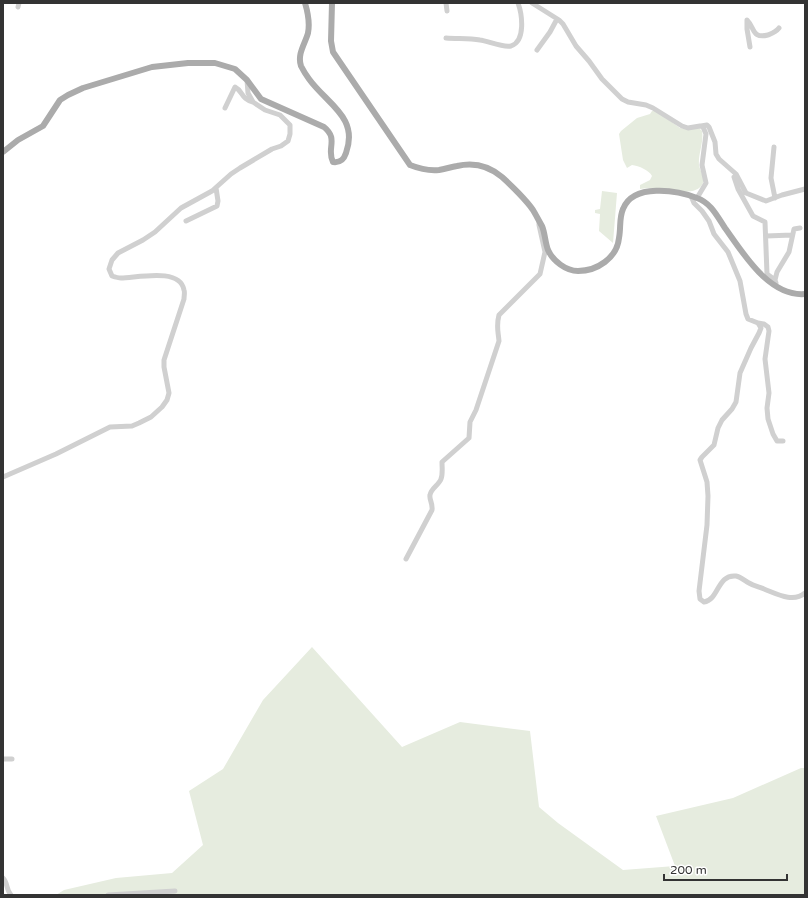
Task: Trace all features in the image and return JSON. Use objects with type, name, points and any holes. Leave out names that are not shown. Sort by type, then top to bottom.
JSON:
[{"type":"main road","points":[[3,152],[18,140],[43,126],[60,100],[68,95],[84,88],[152,67],[206,62],[226,65],[235,69],[248,80],[261,99],[330,131],[332,137],[331,158],[333,162],[338,163],[342,161],[346,154],[350,138],[350,130],[346,121],[312,83],[301,66],[300,58],[308,34],[309,26],[305,3]]},
{"type":"main road","points":[[332,3],[331,41],[333,52],[410,165],[421,169],[430,170],[440,170],[460,165],[477,165],[485,167],[501,177],[532,209],[542,227],[548,250],[564,268],[572,271],[586,270],[601,265],[612,256],[617,249],[620,238],[621,218],[623,208],[626,203],[633,197],[645,191],[658,190],[694,197],[709,205],[757,272],[778,287],[788,292],[805,294]]},
{"type":"street","points":[[446,3],[447,11]]},
{"type":"street","points":[[446,38],[480,40],[513,45],[517,41],[522,28],[521,11],[518,3]]},
{"type":"street","points":[[532,3],[563,24],[576,46],[602,79],[622,98],[628,102],[646,105],[653,108],[682,126],[688,128],[705,125],[709,127],[715,142],[716,154],[723,164],[738,178],[746,193],[766,201],[805,189]]},
{"type":"street","points":[[537,50],[557,19]]},
{"type":"street","points":[[750,47],[747,20],[759,36],[775,32],[779,28]]},
{"type":"street","points":[[248,80],[248,93],[253,102]]},
{"type":"street","points":[[3,477],[110,428],[132,426],[139,423],[151,417],[167,400],[169,393],[164,360],[184,299],[184,290],[181,284],[172,277],[152,275],[120,278],[112,276],[109,269],[112,260],[118,253],[155,232],[181,208],[216,188],[240,168],[288,141],[290,125],[286,120],[280,115],[265,110],[253,102],[244,99],[238,88],[235,87],[225,108]]},
{"type":"street","points":[[700,126],[705,130],[706,134],[702,165],[706,183],[694,197],[694,203],[709,221],[714,234],[728,252],[740,281],[748,319],[764,324],[768,327],[769,331],[765,359],[769,393],[767,408],[768,418],[777,441],[783,441]]},
{"type":"street","points":[[774,147],[772,178],[775,198]]},
{"type":"street","points":[[733,172],[738,190],[753,216],[765,222],[766,274],[775,280],[778,287]]},
{"type":"street","points":[[186,221],[216,206],[218,201],[216,188]]},
{"type":"street","points":[[406,560],[432,510],[430,499],[431,490],[441,480],[442,462],[469,438],[470,422],[476,410],[499,341],[496,331],[499,315],[540,274],[545,252],[539,222]]},
{"type":"street","points":[[775,280],[777,272],[789,252],[794,229],[800,228]]},
{"type":"street","points":[[766,236],[792,235]]},
{"type":"street","points":[[758,323],[761,328],[760,333],[751,348],[740,373],[736,402],[722,420],[718,428],[714,445],[700,460],[707,482],[708,496],[707,525],[699,591],[700,599],[704,602],[709,601],[723,580],[730,576],[741,578],[748,583],[780,596],[797,597],[805,592]]},
{"type":"street","points":[[3,759],[12,759]]},
{"type":"street","points":[[3,878],[6,881],[7,890],[12,895]]},
{"type":"street","points":[[108,895],[175,891]]},
{"type":"shaded area","points":[[655,110],[680,128],[699,128],[702,131],[699,165],[703,177],[703,183],[694,191],[680,192],[653,188],[640,189],[640,185],[650,180],[652,176],[651,174],[638,166],[632,165],[627,168],[623,160],[619,134],[637,118],[650,114]]},
{"type":"shaded area","points":[[602,191],[617,193],[613,243],[599,231],[600,214],[595,213],[595,210],[600,209]]},
{"type":"shaded area","points":[[312,647],[402,747],[460,722],[530,731],[539,807],[558,823],[623,870],[675,866],[656,816],[733,798],[801,768],[805,768],[805,895],[56,895],[64,890],[116,878],[172,873],[203,845],[189,791],[223,769],[263,700]]}]
